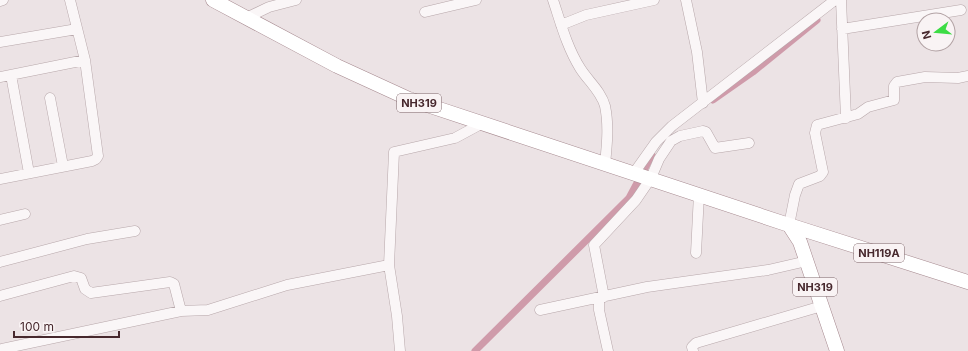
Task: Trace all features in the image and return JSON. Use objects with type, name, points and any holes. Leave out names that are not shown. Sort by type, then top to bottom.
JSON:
[{"type":"highway","name":"NH319","points":[[213,0],[383,89],[481,124],[643,175],[789,225],[800,242],[837,351]]},
{"type":"highway","name":"NH119A","points":[[789,225],[968,280]]},
{"type":"street","points":[[0,179],[92,161],[98,156],[85,60],[70,0]]},
{"type":"street","points":[[246,18],[269,7],[296,0]]},
{"type":"street","points":[[425,12],[476,0]]},
{"type":"street","points":[[553,0],[561,25],[576,60],[588,80],[600,95],[605,107],[608,140],[605,164]]},
{"type":"street","points":[[561,25],[586,15],[654,0]]},
{"type":"street","points":[[686,0],[697,52],[703,103]]},
{"type":"street","points":[[608,351],[598,310],[601,297],[594,244],[636,200],[643,175],[664,134],[679,120],[839,1]]},
{"type":"street","points":[[839,1],[842,29],[846,118]]},
{"type":"street","points":[[842,29],[961,10]]},
{"type":"street","points":[[0,42],[77,29]]},
{"type":"street","points":[[0,77],[85,60]]},
{"type":"street","points":[[11,75],[29,173]]},
{"type":"street","points":[[789,225],[795,195],[799,184],[820,176],[823,172],[815,133],[817,125],[860,114],[868,107],[895,100],[894,86],[897,82],[926,77],[958,78],[968,76]]},
{"type":"street","points":[[50,98],[63,166]]},
{"type":"street","points":[[400,351],[398,316],[389,266],[394,152],[455,138],[481,124]]},
{"type":"street","points":[[643,175],[659,158],[671,141],[680,136],[703,131],[706,132],[713,147],[718,149],[749,143]]},
{"type":"street","points":[[696,253],[699,194]]},
{"type":"street","points":[[0,220],[25,214]]},
{"type":"street","points":[[0,262],[88,238],[135,231]]},
{"type":"street","points":[[540,310],[647,288],[768,270],[807,261]]},
{"type":"street","points":[[2,348],[180,311],[208,310],[287,284],[389,266]]},
{"type":"street","points":[[0,296],[74,276],[81,278],[85,289],[91,292],[170,282],[174,284],[180,311]]},
{"type":"street","points":[[693,351],[692,347],[696,343],[822,306]]},
{"type":"waterway","points":[[713,100],[753,72],[817,20]]},
{"type":"waterway","points":[[475,351],[629,198],[652,155]]}]
